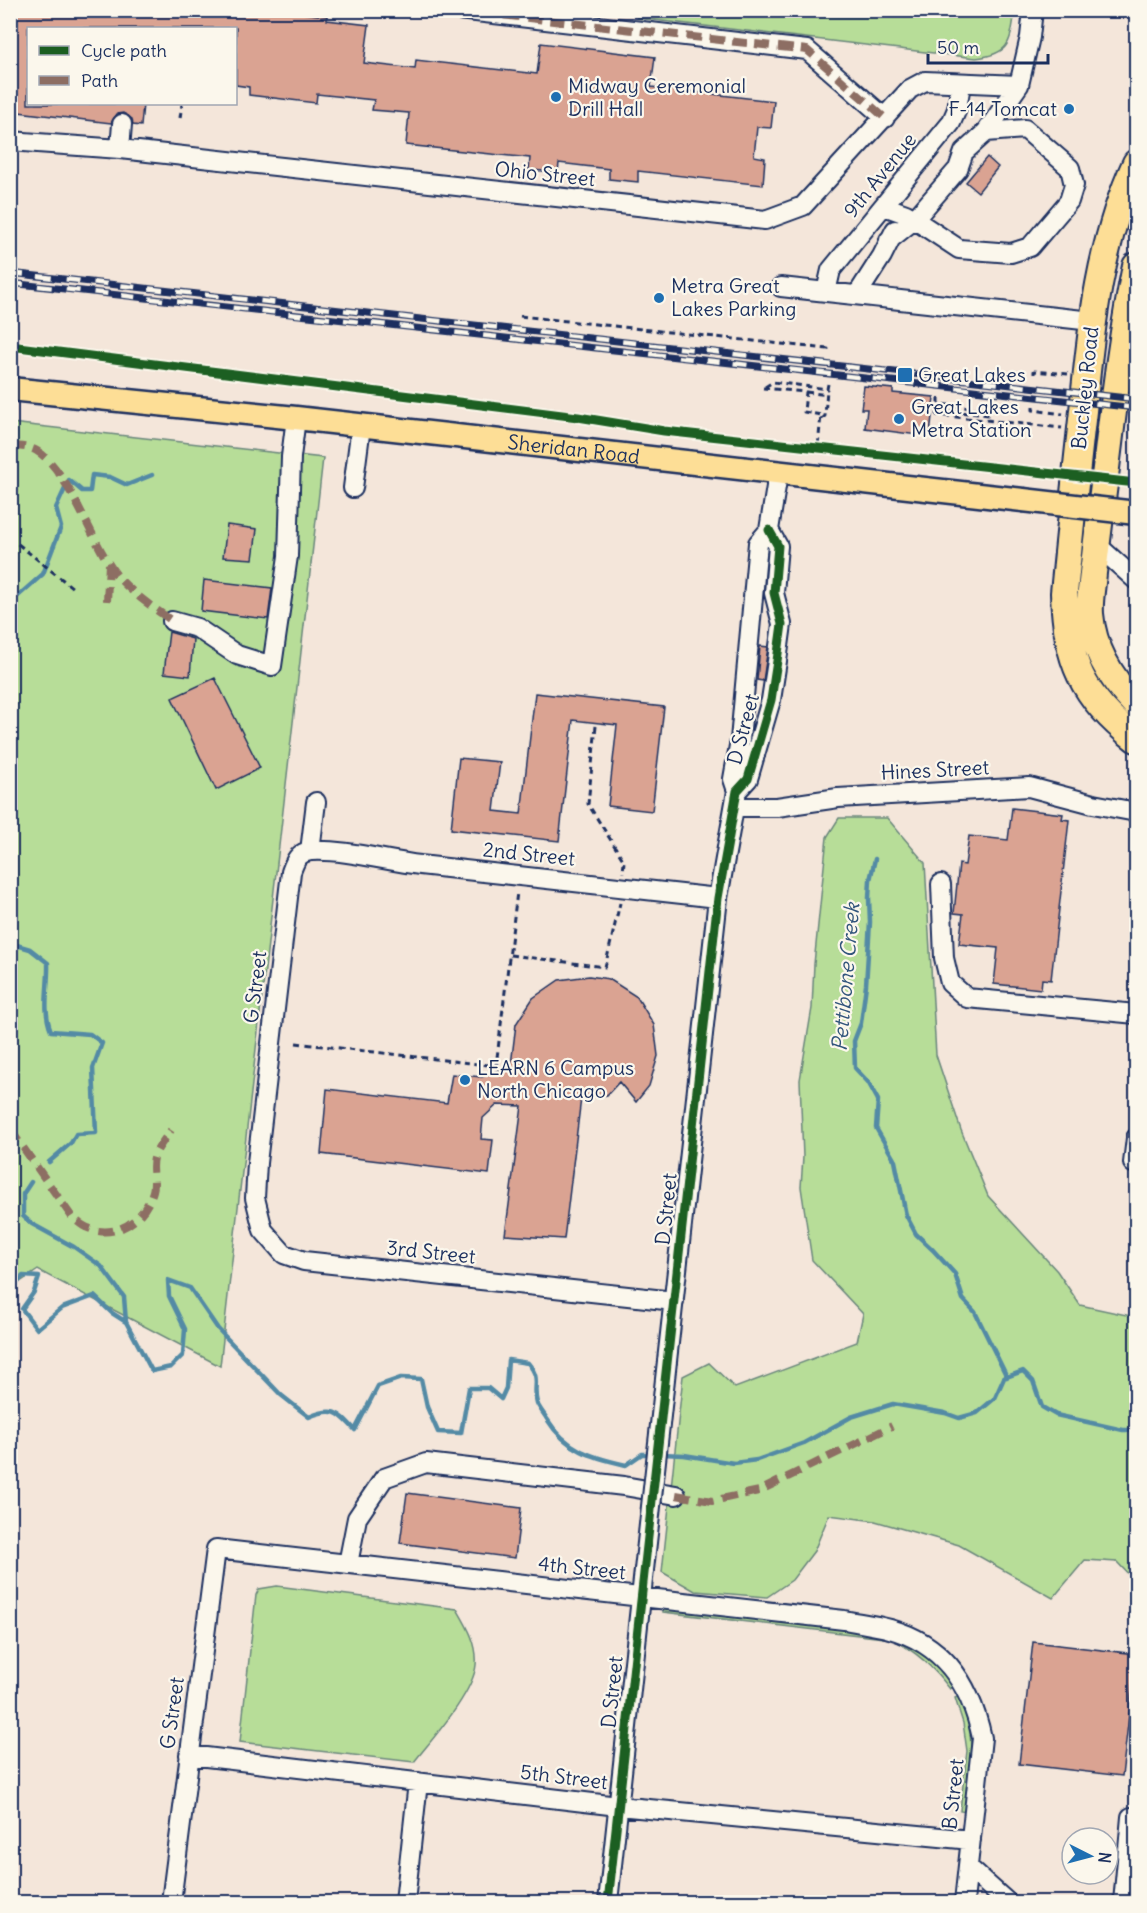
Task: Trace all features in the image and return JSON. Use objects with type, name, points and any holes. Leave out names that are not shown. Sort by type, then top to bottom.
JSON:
[{"type":"highway","name":"Buckley Road","points":[[1137,163],[1120,202],[1103,258],[1092,321],[1064,593],[1065,625],[1070,648],[1084,683],[1099,705],[1116,723],[1137,739]]},
{"type":"highway","name":"Buckley Road","points":[[1137,266],[1132,326],[1097,545],[1090,613],[1094,635],[1107,670],[1137,705]]},
{"type":"highway","points":[[1092,321],[1132,326]]},
{"type":"main road","name":"Sheridan Road","points":[[10,389],[296,418],[1137,513]]},
{"type":"street","points":[[458,10],[807,50],[885,118]]},
{"type":"street","points":[[857,295],[882,256],[889,240],[958,170],[964,152],[986,132],[1019,85],[1030,37],[1033,10]]},
{"type":"street","name":"Ohio Street","points":[[10,141],[120,149],[765,220],[803,206],[910,89],[918,84],[935,81],[1019,85]]},
{"type":"street","name":"9th Avenue","points":[[826,292],[831,270],[951,123],[957,109],[961,84]]},
{"type":"street","points":[[120,149],[122,124]]},
{"type":"street","points":[[884,206],[910,217],[959,249],[1011,253],[1030,247],[1070,201],[1074,185],[1070,168],[1025,129],[986,132]]},
{"type":"street","points":[[781,287],[1092,321]]},
{"type":"street","points":[[172,621],[197,628],[237,655],[272,666],[288,556],[291,457],[296,418]]},
{"type":"street","points":[[353,488],[361,426]]},
{"type":"street","name":"D Street","points":[[608,1902],[718,897],[736,799],[733,779],[740,740],[758,543],[769,530],[778,474]]},
{"type":"street","name":"D Street","points":[[736,799],[748,779],[768,711],[782,624],[776,604],[774,583],[778,546],[769,530]]},
{"type":"street","points":[[1097,545],[1137,580]]},
{"type":"street","name":"Hines Street","points":[[736,799],[760,808],[838,798],[1029,788],[1137,812]]},
{"type":"street","points":[[310,851],[316,802]]},
{"type":"street","name":"2nd Street","points":[[310,851],[336,852],[400,863],[718,897]]},
{"type":"street","name":"G Street","points":[[257,1163],[291,872],[296,859],[301,854],[310,851]]},
{"type":"street","points":[[942,884],[944,958],[950,984],[967,998],[1137,1014]]},
{"type":"street","points":[[1133,1163],[1137,1138]]},
{"type":"street","name":"3rd Street","points":[[257,1163],[255,1198],[263,1230],[284,1254],[304,1261],[674,1301]]},
{"type":"street","points":[[348,1564],[357,1518],[384,1478],[426,1463],[624,1486],[676,1495]]},
{"type":"street","name":"G Street","points":[[171,1902],[216,1549],[237,1552]]},
{"type":"street","name":"4th Street","points":[[237,1552],[844,1620],[891,1629],[934,1651],[951,1668],[967,1692]]},
{"type":"street","name":"B Street","points":[[964,1902],[982,1738],[967,1692]]},
{"type":"street","name":"5th Street","points":[[189,1755],[618,1806],[971,1840]]},
{"type":"street","points":[[405,1902],[418,1782]]},
{"type":"street","points":[[1123,1902],[1131,1817]]},
{"type":"street","points":[[968,1867],[1007,1902]]},
{"type":"path","points":[[180,118],[182,105]]},
{"type":"path","points":[[520,316],[828,349],[828,351]]},
{"type":"path","points":[[1034,375],[1034,371],[1072,375]]},
{"type":"path","points":[[827,389],[773,382],[763,388],[827,395]]},
{"type":"path","points":[[820,420],[825,416],[828,384]]},
{"type":"path","points":[[806,392],[804,412],[821,415],[818,447]]},
{"type":"path","points":[[939,398],[939,404],[990,410],[989,415],[938,410],[937,415],[1067,429]]},
{"type":"path","points":[[1033,406],[1032,410],[1068,414]]},
{"type":"path","points":[[806,446],[829,448]]},
{"type":"path","points":[[18,544],[74,588]]},
{"type":"path","points":[[296,1043],[496,1066],[518,884]]},
{"type":"green space","points":[[637,10],[1015,11],[1007,45],[996,53],[976,58],[637,18]]},
{"type":"green space","points":[[11,423],[323,458],[220,1366],[38,1270],[11,1288]]},
{"type":"green space","points":[[839,818],[887,818],[925,863],[936,1055],[961,1130],[988,1196],[1057,1271],[1080,1305],[1136,1317],[1136,1582],[1117,1562],[1085,1560],[1053,1598],[959,1545],[875,1521],[829,1515],[814,1551],[792,1580],[767,1597],[695,1591],[662,1572],[683,1376],[709,1363],[735,1388],[857,1342],[863,1314],[812,1260],[801,1187],[803,1157],[800,1080],[812,1008],[814,964],[827,837]]},
{"type":"green space","points":[[277,1586],[457,1609],[474,1643],[476,1665],[473,1677],[451,1716],[414,1762],[240,1742],[256,1595],[259,1589]]},
{"type":"green space","points":[[663,1608],[887,1633],[930,1657],[955,1686],[950,1689],[924,1661],[892,1639],[663,1612]]},
{"type":"green space","points":[[960,1696],[971,1740],[971,1767],[966,1812],[960,1811],[967,1751],[963,1723],[955,1698]]},
{"type":"building","name":"Midway Ceremonial Drill Hall","points":[[10,10],[275,10],[327,16],[327,20],[369,25],[364,63],[415,69],[416,60],[537,74],[541,43],[655,57],[651,87],[774,101],[771,128],[757,127],[754,156],[765,158],[763,185],[638,171],[638,182],[609,179],[609,169],[559,163],[558,172],[529,170],[530,158],[406,145],[409,113],[372,110],[374,100],[317,94],[316,103],[249,95],[249,87],[237,85],[237,27],[27,27],[27,105],[143,105],[141,126],[133,125],[132,119],[123,113],[117,114],[111,123],[10,111]]},
{"type":"building","points":[[987,157],[998,167],[978,192],[966,182]]},
{"type":"building","name":"Great Lakes Metra Station","points":[[864,386],[893,389],[893,393],[934,397],[930,435],[865,428],[867,409],[861,409]]},
{"type":"building","points":[[227,525],[257,529],[253,559],[223,557]]},
{"type":"building","points":[[204,580],[272,588],[268,619],[201,611]]},
{"type":"building","points":[[169,632],[193,639],[190,676],[164,673]]},
{"type":"building","points":[[760,646],[768,647],[763,681],[757,680]]},
{"type":"building","points":[[215,678],[260,768],[216,790],[172,698]]},
{"type":"building","points":[[535,693],[664,707],[652,811],[608,806],[617,725],[573,720],[559,841],[451,829],[459,758],[500,762],[494,811],[521,814]]},
{"type":"building","points":[[1012,808],[1063,814],[1062,819],[1069,820],[1051,980],[1042,979],[1041,989],[994,984],[998,948],[959,944],[963,914],[954,913],[959,864],[965,865],[969,836],[1008,840]]},
{"type":"building","points":[[589,976],[609,979],[637,997],[654,1025],[658,1056],[649,1086],[636,1102],[619,1082],[607,1095],[581,1098],[564,1239],[505,1235],[522,1106],[497,1105],[483,1118],[481,1139],[493,1140],[489,1174],[321,1154],[327,1089],[447,1103],[452,1074],[482,1077],[511,1065],[516,1024],[533,998],[559,980]]},
{"type":"building","points":[[407,1493],[521,1508],[515,1558],[400,1543]]},
{"type":"building","points":[[1033,1642],[1136,1654],[1122,1776],[1019,1764]]},
{"type":"waterway","name":"Pettibone Creek","points":[[10,595],[18,596],[43,574],[61,527],[56,508],[69,480],[82,491],[90,491],[92,475],[110,477],[127,485],[152,475]]},
{"type":"waterway","name":"Pettibone Creek","points":[[875,859],[870,880],[866,985],[861,1023],[854,1041],[855,1068],[868,1082],[878,1100],[876,1128],[895,1161],[906,1215],[916,1234],[955,1274],[963,1299],[975,1312],[1007,1377]]},
{"type":"waterway","name":"Pettibone Creek","points":[[10,943],[30,949],[48,963],[46,1006],[51,1031],[90,1034],[102,1043],[93,1068],[96,1133],[76,1134],[71,1143],[49,1162]]},
{"type":"waterway","name":"Pettibone Creek","points":[[31,1182],[23,1194],[23,1216],[32,1224],[74,1247],[101,1266],[124,1297],[126,1322],[152,1371],[171,1367],[183,1355],[185,1329],[169,1296],[168,1280],[190,1288],[218,1329],[281,1395],[309,1417],[324,1412],[335,1413],[355,1430],[378,1386],[401,1378],[421,1379],[427,1407],[438,1432],[461,1433],[469,1388],[488,1388],[501,1399],[506,1388],[508,1360],[528,1363],[536,1378],[538,1405],[555,1430],[572,1446],[602,1459],[626,1465],[642,1454],[654,1454]]},
{"type":"waterway","name":"Pettibone Creek","points":[[10,1291],[23,1276],[39,1277],[34,1292],[22,1309],[37,1329],[62,1308],[94,1296],[112,1313],[126,1322]]},
{"type":"waterway","name":"Pettibone Creek","points":[[662,1454],[734,1463],[757,1460],[804,1443],[851,1417],[893,1404],[945,1413],[959,1418],[977,1413],[995,1398],[1004,1378],[1023,1371],[1033,1381],[1042,1407],[1056,1415],[1123,1430],[1136,1430]]},
{"type":"railway","points":[[10,273],[1136,399]]},
{"type":"railway","points":[[10,283],[1136,408]]},
{"type":"marked path","points":[[458,10],[807,50],[885,118]]},
{"type":"marked path","points":[[10,446],[37,451],[49,461],[60,475],[99,547],[119,578],[138,596],[172,621]]},
{"type":"marked path","points":[[107,601],[109,564]]},
{"type":"marked path","points":[[10,1129],[72,1217],[82,1225],[99,1231],[119,1229],[137,1218],[144,1210],[154,1187],[154,1158],[171,1130]]},
{"type":"marked path","points":[[676,1495],[712,1501],[759,1491],[892,1426]]},
{"type":"cycle path","points":[[10,346],[578,417],[664,431],[1136,483]]},
{"type":"cycle path","points":[[608,1902],[718,898],[737,791],[748,779],[771,700],[782,624],[774,593],[778,546],[769,530]]},
{"type":"place","name":"Midway Ceremonial Drill Hall","points":[[556,97]]},
{"type":"place","name":"F-14 Tomcat","points":[[1069,109]]},
{"type":"place","name":"Metra Great Lakes Parking","points":[[659,298]]},
{"type":"place","name":"Great Lakes","points":[[905,375]]},
{"type":"place","name":"Great Lakes Metra Station","points":[[899,419]]},
{"type":"place","name":"LEARN 6 Campus North Chicago","points":[[465,1080]]}]
